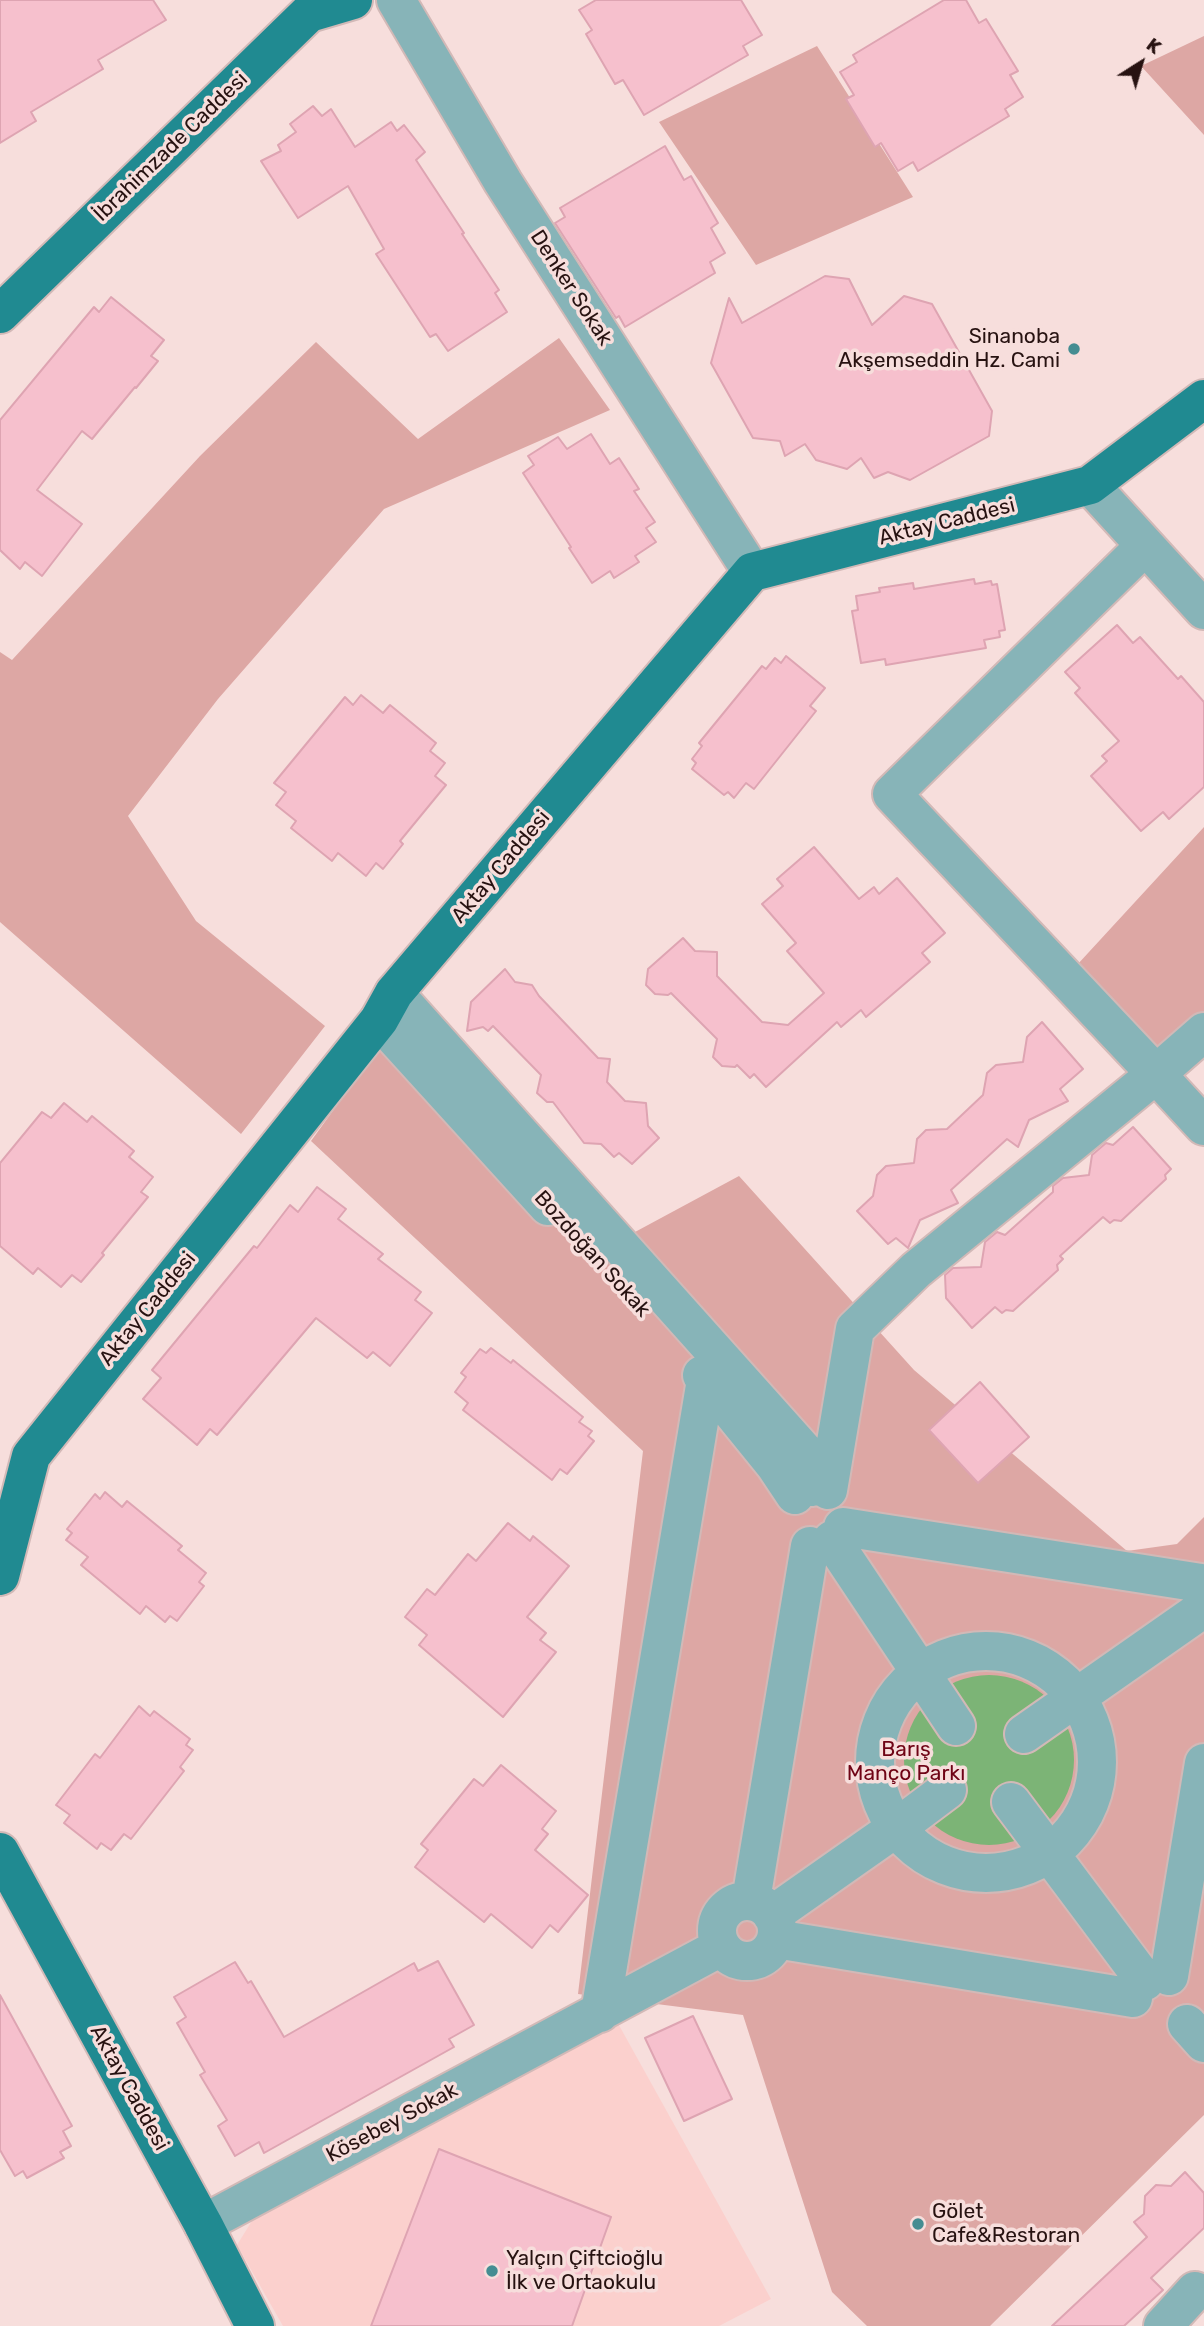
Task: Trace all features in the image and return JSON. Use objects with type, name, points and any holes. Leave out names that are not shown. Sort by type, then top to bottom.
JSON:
[{"type":"main road","name":"İbrahimzade Caddesi","points":[[0,314],[307,6],[353,0]]},
{"type":"main road","name":"Aktay Caddesi","points":[[0,1576],[31,1456],[386,1007],[752,572],[1090,485],[1204,399]]},
{"type":"main road","name":"Aktay Caddesi","points":[[0,1852],[203,2224],[255,2326]]},
{"type":"street","name":"Denker Sokak","points":[[396,0],[503,182],[752,572]]},
{"type":"street","points":[[1090,485],[1204,610]]},
{"type":"street","points":[[1144,546],[892,794],[1204,1125]]},
{"type":"street","points":[[386,1007],[810,1458],[812,1490]]},
{"type":"street","name":"Bozdoğan Sokak","points":[[386,1007],[706,1380],[775,1465],[812,1490]]},
{"type":"street","points":[[812,1490],[855,1329],[916,1270],[1204,1032]]},
{"type":"street","points":[[590,2018],[706,1380]]},
{"type":"street","points":[[829,1538],[1203,1592]]},
{"type":"street","points":[[829,1538],[956,1726]]},
{"type":"street","points":[[829,1538],[766,1918],[772,1948],[756,1960],[736,1959],[720,1947],[716,1928],[724,1909],[741,1900],[766,1918],[1149,1985]]},
{"type":"street","points":[[1024,1734],[1203,1592]]},
{"type":"street","points":[[960,1653],[1003,1654],[1022,1657],[1051,1671],[1075,1696],[1089,1720],[1097,1751],[1096,1782],[1086,1811],[1068,1838],[1048,1854],[1017,1869],[988,1874],[959,1870],[931,1859],[908,1842],[896,1828],[878,1791],[874,1762],[878,1732],[889,1705],[907,1682],[920,1672],[960,1653]]},
{"type":"street","points":[[1149,1985],[1204,1763]]},
{"type":"street","points":[[766,1918],[947,1790]]},
{"type":"street","points":[[1011,1802],[1149,1985]]},
{"type":"street","name":"Kösebey Sokak","points":[[203,2224],[720,1947]]},
{"type":"street","points":[[1163,2326],[1195,2291]]},
{"type":"shaded area","points":[[989,1675],[1022,1681],[1049,1700],[1068,1727],[1074,1760],[1068,1793],[1049,1820],[1022,1839],[989,1845],[956,1839],[929,1820],[910,1793],[904,1760],[910,1727],[929,1700],[956,1681]]},
{"type":"shaded area","points":[[615,2018],[771,2299],[719,2326],[283,2326],[237,2245],[263,2203]]},
{"type":"green space","points":[[1204,36],[1204,135],[1141,66]]},
{"type":"green space","points":[[817,46],[913,197],[756,265],[659,122]]},
{"type":"green space","points":[[559,338],[610,410],[384,509],[218,699],[128,816],[196,921],[325,1026],[241,1134],[0,922],[0,652],[12,660],[200,456],[316,342],[418,439]]},
{"type":"green space","points":[[1204,827],[1204,1011],[1147,1064],[1077,965]]},
{"type":"green space","name":"Barış Manço Parkı","points":[[416,996],[635,1232],[739,1176],[914,1370],[1127,1551],[1177,1544],[1204,1517],[1204,2115],[990,2326],[867,2326],[832,2292],[743,2015],[578,1994],[643,1451],[311,1141]]},
{"type":"building","points":[[0,0],[153,0],[166,20],[98,60],[103,69],[31,112],[36,121],[0,143]]},
{"type":"building","points":[[596,0],[741,0],[762,35],[743,46],[748,55],[644,115],[623,80],[615,84],[586,34],[592,30],[579,10]]},
{"type":"building","points":[[944,0],[966,0],[979,23],[986,19],[1018,71],[1010,75],[1023,97],[1005,109],[1009,116],[918,171],[913,162],[898,171],[881,143],[875,147],[846,99],[854,95],[840,72],[857,62],[853,55]]},
{"type":"building","points":[[313,106],[322,116],[331,109],[355,147],[391,122],[397,131],[404,125],[425,152],[416,160],[499,290],[495,293],[507,312],[448,351],[436,334],[430,337],[376,254],[384,249],[348,186],[298,218],[261,161],[281,151],[278,145],[296,132],[290,124]]},
{"type":"building","points":[[665,146],[684,180],[691,176],[718,223],[711,228],[725,253],[710,262],[715,273],[625,327],[619,316],[616,318],[555,223],[565,217],[560,208]]},
{"type":"building","points":[[825,276],[849,279],[872,325],[904,296],[932,304],[992,411],[989,436],[910,480],[888,472],[874,478],[861,458],[847,469],[816,460],[805,444],[785,456],[780,441],[753,438],[711,363],[729,298],[742,323]]},
{"type":"building","points":[[111,297],[164,340],[151,356],[158,361],[136,388],[92,439],[82,431],[37,490],[82,524],[42,576],[25,562],[20,569],[0,550],[0,420],[94,307],[99,312]]},
{"type":"building","points":[[591,434],[610,464],[619,458],[639,489],[634,491],[655,522],[646,528],[656,542],[635,556],[639,562],[614,578],[610,571],[592,583],[523,473],[534,465],[528,456],[558,437],[567,449]]},
{"type":"building","points":[[974,579],[975,584],[991,581],[992,585],[997,584],[1005,630],[999,631],[1000,637],[984,640],[986,648],[886,665],[885,659],[861,663],[852,611],[858,610],[856,596],[880,592],[879,588],[913,583],[914,589]]},
{"type":"building","points":[[1117,625],[1133,643],[1140,637],[1178,679],[1181,676],[1204,702],[1204,787],[1169,819],[1163,812],[1141,831],[1091,776],[1107,761],[1102,756],[1119,741],[1075,693],[1080,688],[1065,672]]},
{"type":"building","points":[[786,656],[825,688],[810,706],[816,711],[754,789],[746,783],[734,798],[728,792],[724,795],[692,769],[696,763],[692,759],[702,746],[699,743],[762,666],[766,669],[775,658],[781,663]]},
{"type":"building","points":[[361,695],[383,713],[390,705],[436,743],[430,751],[445,763],[435,776],[446,785],[400,841],[403,844],[383,869],[376,863],[366,876],[338,853],[332,861],[291,828],[296,821],[276,805],[286,792],[274,783],[345,697],[353,705]]},
{"type":"building","points":[[814,847],[859,899],[874,887],[879,894],[897,878],[945,933],[922,953],[930,962],[866,1017],[861,1010],[841,1027],[837,1022],[766,1087],[754,1074],[750,1078],[737,1065],[722,1066],[713,1057],[717,1039],[671,993],[655,994],[646,985],[648,969],[683,938],[695,951],[717,952],[717,976],[762,1022],[788,1025],[824,993],[787,951],[796,943],[762,904],[783,886],[777,879]]},
{"type":"building","points":[[505,969],[515,982],[532,985],[539,996],[598,1058],[610,1059],[607,1082],[625,1101],[646,1103],[648,1126],[659,1138],[632,1164],[619,1153],[614,1157],[601,1144],[584,1143],[553,1102],[547,1102],[537,1093],[541,1075],[493,1026],[488,1031],[483,1027],[467,1031],[471,1002]]},
{"type":"building","points":[[1042,1022],[1083,1069],[1060,1089],[1068,1101],[1029,1120],[1018,1147],[1007,1139],[951,1190],[958,1203],[920,1220],[908,1248],[896,1238],[888,1244],[857,1211],[873,1196],[877,1175],[886,1166],[914,1163],[917,1139],[926,1130],[947,1129],[983,1095],[987,1073],[996,1065],[1023,1062],[1027,1037]]},
{"type":"building","points":[[64,1103],[87,1122],[92,1116],[134,1151],[129,1157],[153,1177],[141,1192],[148,1197],[102,1253],[104,1255],[81,1282],[72,1275],[61,1287],[38,1268],[33,1274],[0,1246],[0,1163],[42,1112],[51,1118]]},
{"type":"building","points":[[1133,1127],[1171,1169],[1165,1175],[1166,1179],[1121,1221],[1114,1220],[1110,1223],[1103,1217],[1060,1256],[1063,1259],[1057,1265],[1058,1270],[1013,1311],[1006,1310],[1002,1313],[995,1307],[972,1328],[946,1298],[945,1275],[953,1268],[981,1267],[985,1242],[997,1232],[1005,1235],[1053,1192],[1053,1186],[1063,1178],[1089,1175],[1092,1155],[1106,1143],[1113,1145]]},
{"type":"building","points":[[317,1187],[346,1209],[338,1219],[383,1254],[378,1259],[421,1292],[415,1300],[432,1313],[390,1366],[373,1352],[367,1358],[316,1318],[217,1435],[210,1429],[197,1445],[143,1399],[161,1378],[152,1370],[254,1246],[257,1248],[290,1205],[298,1212]]},
{"type":"building","points":[[491,1348],[511,1363],[513,1360],[583,1417],[579,1422],[592,1431],[588,1436],[594,1441],[567,1474],[560,1469],[552,1480],[463,1410],[468,1403],[455,1392],[466,1377],[461,1373],[480,1349],[486,1353]]},
{"type":"building","points":[[980,1382],[1029,1437],[978,1483],[929,1430]]},
{"type":"building","points":[[105,1492],[122,1507],[127,1501],[182,1546],[178,1550],[206,1573],[199,1582],[204,1586],[177,1621],[170,1616],[165,1622],[146,1606],[140,1614],[81,1565],[88,1557],[66,1540],[72,1533],[67,1529],[95,1494],[100,1499]]},
{"type":"building","points":[[508,1523],[530,1541],[533,1536],[569,1566],[527,1617],[546,1633],[540,1640],[556,1652],[503,1717],[419,1645],[427,1635],[405,1617],[427,1589],[435,1595],[468,1554],[476,1561]]},
{"type":"building","points":[[139,1706],[150,1716],[154,1711],[190,1739],[186,1745],[193,1750],[180,1767],[184,1771],[131,1839],[124,1834],[111,1850],[101,1843],[97,1849],[64,1823],[70,1815],[56,1805],[95,1754],[100,1758]]},
{"type":"building","points":[[501,1765],[556,1811],[542,1829],[548,1834],[535,1850],[588,1895],[558,1932],[550,1925],[532,1948],[491,1914],[484,1922],[415,1867],[428,1850],[421,1844],[474,1779],[483,1786]]},
{"type":"building","points":[[438,1961],[474,2025],[449,2039],[454,2047],[264,2153],[259,2142],[235,2156],[218,2126],[227,2120],[200,2075],[205,2072],[177,2023],[186,2017],[174,1997],[235,1962],[248,1983],[251,1981],[284,2037],[414,1963],[418,1971]]},
{"type":"building","points":[[0,1995],[72,2126],[63,2131],[71,2146],[60,2152],[64,2158],[27,2178],[23,2171],[15,2176],[0,2150]]},
{"type":"building","points":[[693,2016],[732,2099],[684,2121],[645,2038]]},
{"type":"building","name":"Yalçın Çiftcioğlu İlk ve Ortaokulu","points":[[439,2149],[611,2217],[572,2326],[371,2326]]},
{"type":"building","points":[[1185,2172],[1204,2193],[1204,2228],[1151,2278],[1163,2290],[1124,2326],[1052,2326],[1147,2237],[1134,2222],[1144,2214],[1145,2196],[1156,2185],[1171,2186]]},
{"type":"place","name":"Sinanoba Akşemseddin Hz. Cami","points":[[1074,349]]},
{"type":"place","name":"Gölet Cafe&Restoran","points":[[918,2224]]},
{"type":"place","name":"Yalçın Çiftcioğlu İlk ve Ortaokulu","points":[[492,2271]]}]
